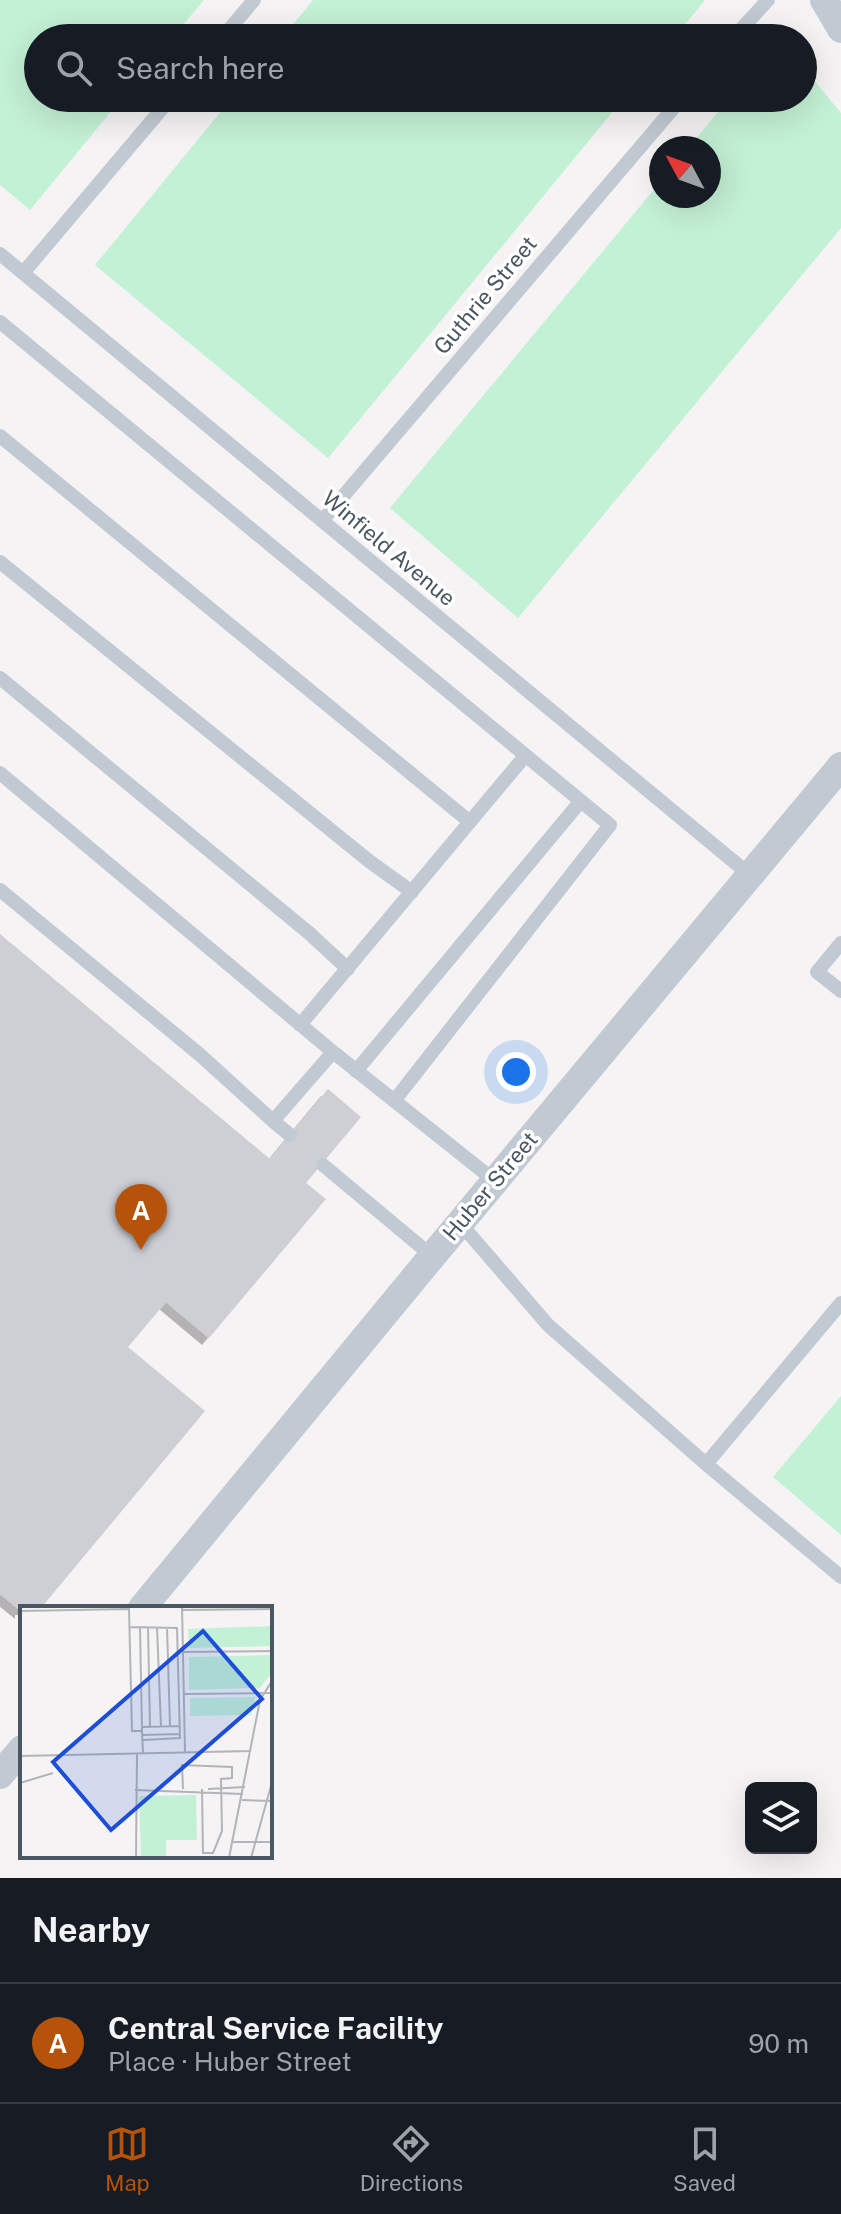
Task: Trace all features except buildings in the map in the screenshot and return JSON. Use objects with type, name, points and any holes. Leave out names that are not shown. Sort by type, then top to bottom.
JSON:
[{"type":"street","points":[[824,0],[841,29]]},
{"type":"street","name":"Huber Street","points":[[144,1606],[841,766]]},
{"type":"street","points":[[0,1775],[20,1751]]},
{"type":"lane","points":[[234,24],[254,0]]},
{"type":"lane","points":[[746,24],[768,0]]},
{"type":"lane","points":[[23,273],[159,112]]},
{"type":"lane","name":"Guthrie Street","points":[[322,521],[670,112]]},
{"type":"lane","name":"Winfield Avenue","points":[[0,254],[750,875]]},
{"type":"lane","points":[[0,322],[610,825],[394,1101]]},
{"type":"lane","points":[[0,436],[470,822]]},
{"type":"lane","points":[[0,562],[309,813],[412,892]]},
{"type":"lane","points":[[0,678],[309,933],[348,969]]},
{"type":"lane","points":[[300,1025],[525,756]]},
{"type":"lane","points":[[0,773],[300,1025],[495,1181]]},
{"type":"lane","points":[[356,1071],[580,802]]},
{"type":"lane","points":[[0,890],[199,1054],[290,1135]]},
{"type":"lane","points":[[841,943],[817,972],[841,991]]},
{"type":"lane","points":[[273,1121],[333,1052]]},
{"type":"lane","points":[[323,1165],[432,1256]]},
{"type":"lane","points":[[460,1223],[548,1325],[841,1577]]},
{"type":"lane","points":[[706,1464],[841,1303]]},
{"type":"green space","points":[[0,0],[204,0],[184,24],[24,24],[24,112],[110,112],[30,210],[0,185]]},
{"type":"green space","points":[[313,0],[705,0],[685,24],[293,24]]},
{"type":"green space","points":[[817,84],[841,113],[841,228],[518,618],[390,508],[649,195],[649,208],[721,208],[721,136],[698,136],[718,112],[817,112]]},
{"type":"green space","points":[[221,112],[612,112],[328,458],[95,265]]},
{"type":"green space","points":[[841,1396],[841,1535],[773,1477]]},
{"type":"place","name":"Central Service Facility","points":[[141,1250]]}]
